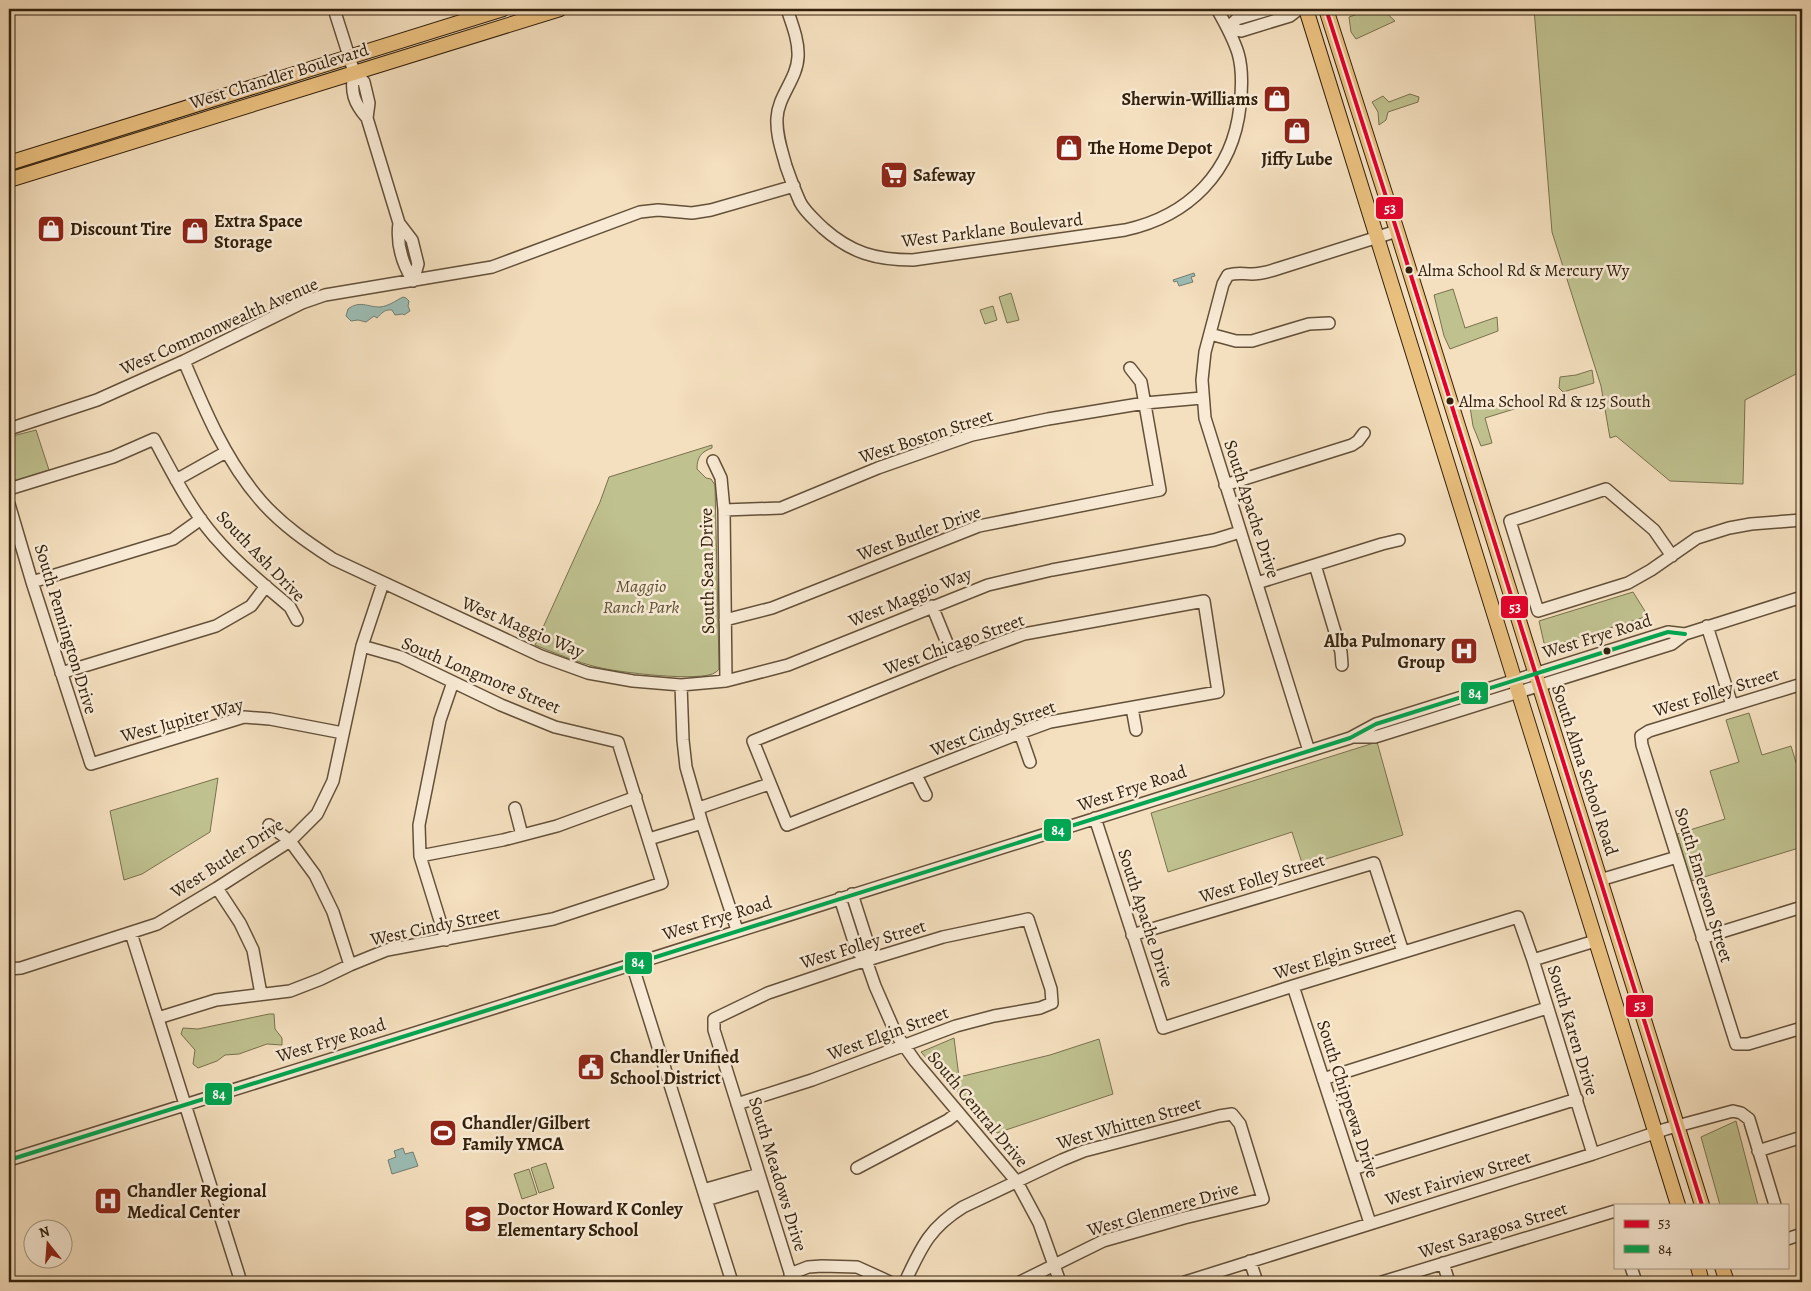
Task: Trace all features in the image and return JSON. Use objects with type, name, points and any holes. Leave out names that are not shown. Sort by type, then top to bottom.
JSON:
[{"type":"main road","name":"West Chandler Boulevard","points":[[9,180],[352,65],[504,9]]},
{"type":"main road","name":"West Chandler Boulevard","points":[[9,163],[352,65],[560,9]]},
{"type":"main road","points":[[1306,9],[1678,1204]]},
{"type":"main road","points":[[1315,9],[1326,41],[1344,67]]},
{"type":"main road","name":"South Alma School Road","points":[[1326,9],[1702,1204]]},
{"type":"main road","points":[[1698,1268],[1702,1282]]},
{"type":"main road","points":[[1722,1268],[1727,1282]]},
{"type":"street","points":[[334,9],[352,65],[364,82],[369,103],[367,118],[399,223],[397,237],[404,266],[413,281]]},
{"type":"street","name":"West Parklane Boulevard","points":[[787,9],[794,31],[798,57],[776,118],[778,141],[801,203],[813,219],[837,241],[869,256],[895,260],[913,260],[1124,230],[1155,222],[1186,204],[1198,194],[1222,164],[1230,150],[1238,121],[1242,92],[1242,74],[1238,54],[1228,28],[1216,9]]},
{"type":"street","points":[[1228,28],[1237,19],[1271,9]]},
{"type":"street","points":[[1228,28],[1241,31],[1290,16],[1299,9]]},
{"type":"street","name":"West Commonwealth Avenue","points":[[9,429],[97,400],[184,362],[314,299],[336,293],[492,267],[640,212],[658,210],[692,213],[711,210],[794,186]]},
{"type":"street","points":[[1376,238],[1397,231]]},
{"type":"street","name":"South Apache Drive","points":[[1309,751],[1205,418],[1202,398],[1205,352],[1223,284],[1228,275],[1239,272],[1250,274],[1262,273],[1376,238]]},
{"type":"street","points":[[1210,334],[1236,341],[1252,341],[1309,324],[1329,323]]},
{"type":"street","name":"West Maggio Way","points":[[184,362],[226,452],[262,502],[291,530],[333,559],[541,656],[588,673],[633,681],[681,684],[726,681],[788,666],[932,606],[988,585],[1017,577],[1214,540],[1240,532]]},
{"type":"street","points":[[1130,368],[1141,382],[1145,403]]},
{"type":"street","name":"West Boston Street","points":[[724,510],[781,508],[878,468],[972,435],[1048,419],[1145,403],[1202,398]]},
{"type":"street","name":"West Butler Drive","points":[[725,620],[772,608],[979,526],[1160,490],[1145,403]]},
{"type":"street","points":[[1225,485],[1352,445],[1364,433]]},
{"type":"street","name":"South Ash Drive","points":[[9,490],[113,457],[154,439],[200,519],[222,545],[290,607],[296,620]]},
{"type":"street","points":[[176,480],[226,452]]},
{"type":"street","name":"South Sean Drive","points":[[712,461],[721,478],[724,510],[726,681]]},
{"type":"street","points":[[1672,556],[1654,530],[1606,489],[1510,521],[1538,611],[1628,583],[1672,556],[1697,538],[1729,528],[1751,524],[1802,520]]},
{"type":"street","name":"South Pennington Drive","points":[[9,504],[90,764]]},
{"type":"street","points":[[32,582],[173,539],[200,519]]},
{"type":"street","points":[[1257,583],[1399,540]]},
{"type":"street","points":[[1315,565],[1342,652],[1342,665]]},
{"type":"street","name":"West Butler Drive","points":[[9,968],[21,968],[131,933],[168,918],[290,841],[317,814],[333,781],[362,646],[383,583]]},
{"type":"street","points":[[61,673],[216,626],[251,606],[266,586]]},
{"type":"street","name":"West Frye Road","points":[[9,1160],[1350,738],[1376,724],[1516,686],[1668,632],[1685,634],[1802,597]]},
{"type":"street","name":"West Chicago Street","points":[[770,784],[754,742],[954,660],[1024,634],[1204,601],[1218,692]]},
{"type":"street","points":[[932,606],[954,660]]},
{"type":"street","points":[[1707,626],[1732,705]]},
{"type":"street","name":"South Longmore Street","points":[[362,646],[402,657],[501,705],[555,727],[618,742],[662,883]]},
{"type":"street","points":[[446,940],[420,856],[419,824],[440,720],[453,682]]},
{"type":"street","points":[[681,684],[686,767],[737,930]]},
{"type":"street","name":"West Folley Street","points":[[1641,736],[1648,730],[1802,684]]},
{"type":"street","name":"West Cindy Street","points":[[770,784],[787,825],[1020,732],[1050,722],[1218,692]]},
{"type":"street","points":[[1132,708],[1136,730]]},
{"type":"street","name":"West Jupiter Way","points":[[90,764],[244,717],[270,719],[343,733]]},
{"type":"street","points":[[1020,732],[1030,762]]},
{"type":"street","name":"South Emerson Street","points":[[1641,736],[1642,745],[1736,1044],[1748,1044],[1802,1028]]},
{"type":"street","points":[[916,775],[926,795]]},
{"type":"street","points":[[699,808],[770,784]]},
{"type":"street","points":[[420,856],[557,826],[636,797]]},
{"type":"street","points":[[515,808],[522,835]]},
{"type":"street","name":"South Apache Drive","points":[[1095,818],[1163,1028]]},
{"type":"street","points":[[649,839],[702,823]]},
{"type":"street","points":[[269,824],[290,841],[315,874],[333,912],[350,965]]},
{"type":"street","points":[[1600,880],[1677,857]]},
{"type":"street","name":"West Folley Street","points":[[1132,936],[1374,863],[1403,952]]},
{"type":"street","name":"West Cindy Street","points":[[158,1018],[216,1000],[290,991],[387,950],[553,919],[662,883]]},
{"type":"street","points":[[217,888],[240,922],[252,950],[261,994]]},
{"type":"street","name":"South Central Drive","points":[[852,894],[869,947],[866,960]]},
{"type":"street","name":"South Central Drive","points":[[840,898],[857,951],[866,960],[896,1034],[915,1061],[1017,1182],[1039,1223],[1060,1282]]},
{"type":"street","points":[[1702,938],[1802,907]]},
{"type":"street","name":"West Elgin Street","points":[[1163,1028],[1518,917]]},
{"type":"street","name":"South Karen Drive","points":[[1518,917],[1593,1154]]},
{"type":"street","name":"West Folley Street","points":[[714,1019],[768,992],[866,960],[943,937],[1028,919],[1051,989],[1052,1003]]},
{"type":"street","points":[[131,933],[241,1282]]},
{"type":"street","points":[[1533,960],[1595,941]]},
{"type":"street","points":[[632,964],[732,1282]]},
{"type":"street","name":"South Chippewa Drive","points":[[1294,986],[1370,1223]]},
{"type":"street","name":"West Elgin Street","points":[[738,1104],[812,1080],[956,1026],[994,1016],[1040,1008],[1052,1003]]},
{"type":"street","points":[[1323,1079],[1547,1008]]},
{"type":"street","name":"South Meadows Drive","points":[[714,1019],[714,1030],[791,1278]]},
{"type":"street","points":[[1353,1170],[1577,1099]]},
{"type":"street","name":"West Fairview Street","points":[[1185,1282],[1656,1133],[1733,1111],[1741,1113],[1749,1119],[1758,1151]]},
{"type":"street","points":[[857,1168],[948,1120],[958,1112]]},
{"type":"street","name":"West Whitten Street","points":[[905,1282],[925,1241],[942,1221],[963,1207],[1084,1151],[1219,1116],[1232,1114],[1240,1124],[1263,1199]]},
{"type":"street","points":[[1775,1204],[1758,1151],[1802,1138]]},
{"type":"street","points":[[705,1195],[760,1178]]},
{"type":"street","name":"West Glenmere Drive","points":[[1020,1282],[1103,1241],[1184,1218],[1263,1199]]},
{"type":"street","name":"West Saragosa Street","points":[[1382,1282],[1614,1211]]},
{"type":"street","points":[[1788,1238],[1802,1234]]},
{"type":"street","points":[[1250,1261],[1257,1282]]},
{"type":"street","points":[[1443,1263],[1449,1282]]},
{"type":"street","points":[[791,1278],[808,1267],[857,1267],[890,1282]]},
{"type":"street","points":[[1631,1268],[1636,1282]]},
{"type":"green space","points":[[1372,9],[1382,9],[1395,21],[1356,39],[1351,32],[1349,17]]},
{"type":"green space","points":[[1534,9],[1802,9],[1802,360],[1796,374],[1745,400],[1743,484],[1670,481],[1616,436],[1610,438],[1601,386],[1552,232]]},
{"type":"green space","points":[[1410,94],[1419,97],[1418,102],[1388,112],[1386,120],[1379,125],[1378,112],[1372,102],[1383,96],[1389,102]]},
{"type":"green space","points":[[1453,289],[1465,328],[1497,317],[1498,331],[1450,349],[1444,336],[1434,295]]},
{"type":"green space","points":[[1011,293],[1019,320],[1007,323],[999,297]]},
{"type":"green space","points":[[993,306],[997,320],[985,324],[980,310]]},
{"type":"green space","points":[[1592,370],[1594,383],[1563,392],[1559,388],[1560,377]]},
{"type":"green space","points":[[1523,398],[1524,406],[1485,418],[1492,443],[1481,446],[1473,426],[1470,407],[1486,409]]},
{"type":"green space","points":[[36,430],[49,470],[9,483],[9,437]]},
{"type":"green space","name":"Maggio Ranch Park","points":[[712,445],[712,448],[700,456],[697,469],[706,478],[711,479],[715,485],[718,671],[695,677],[678,677],[622,671],[581,663],[535,645],[600,502],[609,477]]},
{"type":"green space","points":[[1633,592],[1648,616],[1553,646],[1544,643],[1539,621]]},
{"type":"green space","points":[[1749,713],[1762,755],[1791,746],[1802,782],[1802,847],[1691,881],[1677,834],[1725,819],[1710,771],[1739,762],[1726,720]]},
{"type":"green space","points":[[1377,742],[1403,835],[1303,866],[1292,832],[1168,872],[1151,813]]},
{"type":"green space","points":[[218,778],[210,832],[142,874],[124,880],[110,811]]},
{"type":"green space","points":[[274,1014],[275,1029],[282,1038],[282,1045],[267,1044],[239,1054],[225,1055],[217,1061],[198,1068],[193,1064],[195,1050],[181,1034],[183,1028],[198,1029]]},
{"type":"green space","points":[[954,1038],[959,1077],[1050,1055],[1099,1039],[1113,1094],[997,1133],[921,1052]]},
{"type":"green space","points":[[1736,1121],[1758,1204],[1720,1204],[1701,1137]]},
{"type":"green space","points":[[546,1163],[554,1188],[539,1193],[531,1168]]},
{"type":"green space","points":[[529,1169],[537,1194],[522,1199],[514,1174]]},
{"type":"water","points":[[1194,273],[1195,276],[1191,277],[1193,282],[1179,286],[1177,281],[1174,282],[1173,280]]},
{"type":"water","points":[[403,297],[409,301],[410,311],[404,315],[395,315],[392,310],[387,310],[377,318],[374,316],[366,322],[351,321],[346,316],[348,309],[352,306],[380,307]]},
{"type":"water","points":[[403,1148],[405,1154],[413,1152],[418,1166],[392,1174],[388,1160],[396,1157],[394,1151]]},
{"type":"transit line","name":"53","points":[[1326,9],[1702,1204]]},
{"type":"transit line","name":"84","points":[[9,1160],[1350,738],[1376,724],[1668,632],[1685,634]]},
{"type":"place","name":"Sherwin-Williams","points":[[1277,99]]},
{"type":"place","name":"Jiffy Lube","points":[[1297,131]]},
{"type":"place","name":"The Home Depot","points":[[1069,148]]},
{"type":"place","name":"Safeway","points":[[894,175]]},
{"type":"place","name":"Discount Tire","points":[[51,229]]},
{"type":"place","name":"Extra Space Storage","points":[[195,231]]},
{"type":"place","name":"Alma School Rd & Mercury Wy","points":[[1409,270]]},
{"type":"place","name":"Alma School Rd & 125 South","points":[[1450,401]]},
{"type":"place","name":"Alba Pulmonary Group","points":[[1464,651]]},
{"type":"place","name":"Chandler Unified School District","points":[[591,1067]]},
{"type":"place","name":"Chandler/Gilbert Family YMCA","points":[[443,1133]]},
{"type":"place","name":"Chandler Regional Medical Center","points":[[108,1201]]},
{"type":"place","name":"Doctor Howard K Conley Elementary School","points":[[478,1219]]}]
